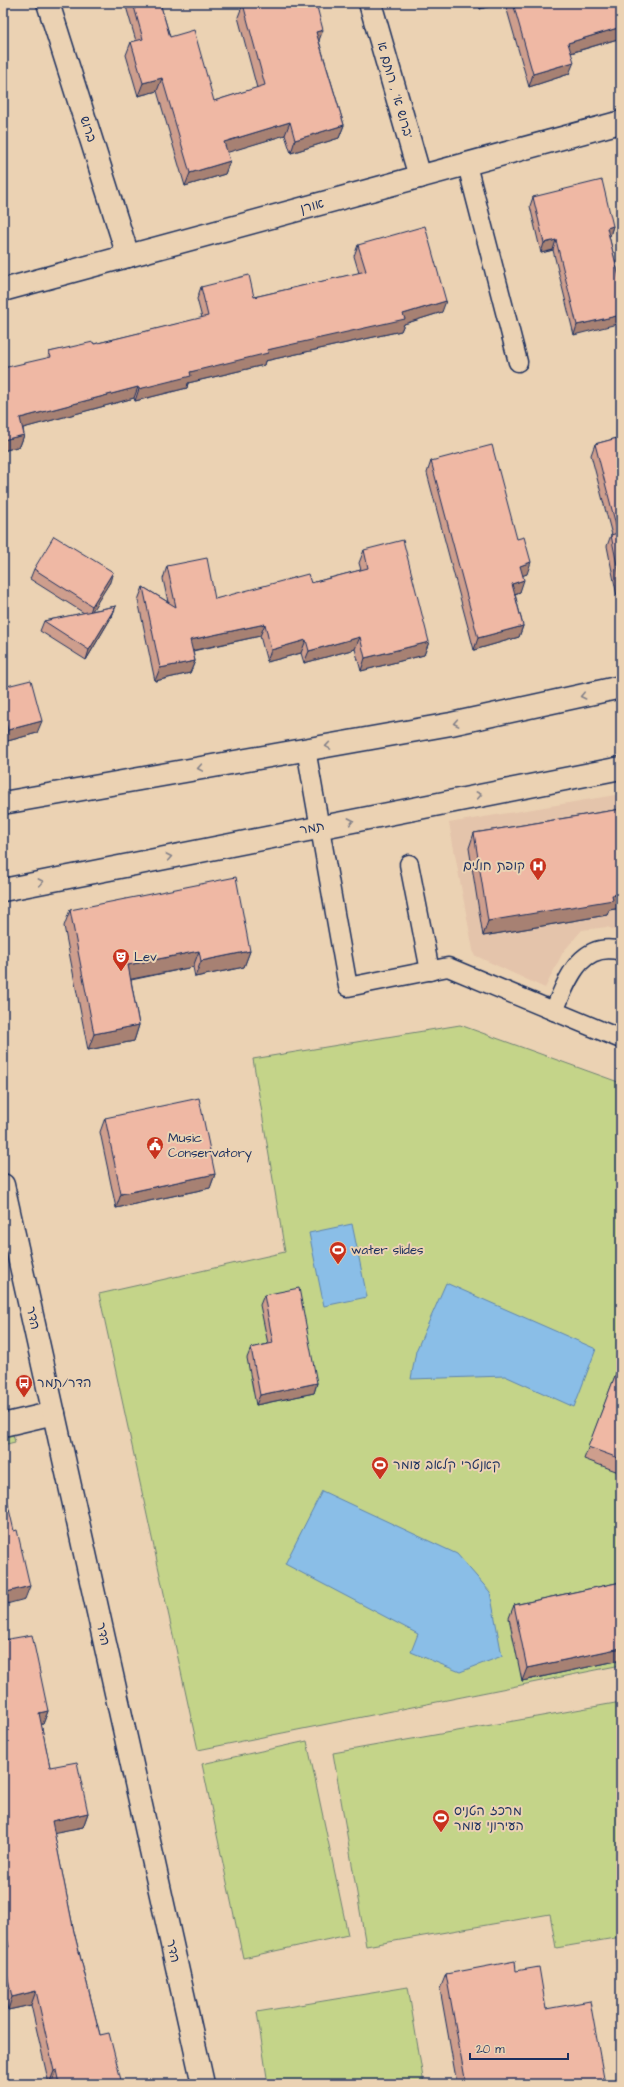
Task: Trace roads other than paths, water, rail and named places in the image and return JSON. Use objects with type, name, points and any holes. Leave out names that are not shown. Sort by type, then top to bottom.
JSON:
[{"type":"street","name":"ברוש","points":[[48,3],[128,256]]},
{"type":"street","name":"ברוש א' , רותם א'","points":[[370,3],[420,177]]},
{"type":"street","name":"אורן","points":[[3,290],[621,122]]},
{"type":"street","points":[[3,803],[451,724],[621,687]]},
{"type":"street","name":"תמר","points":[[3,890],[621,768]]},
{"type":"street","name":"הדר","points":[[3,1184],[203,2084]]},
{"type":"street","points":[[3,1425],[54,1413]]},
{"type":"lane","points":[[467,165],[518,362]]},
{"type":"lane","points":[[306,749],[348,987],[448,968],[621,1039]]},
{"type":"lane","points":[[409,864],[430,971]]},
{"type":"lane","points":[[554,1011],[575,966],[587,956],[601,950],[613,949],[621,951]]},
{"type":"water","name":"water slides","points":[[352,1224],[367,1297],[324,1306],[309,1233]]},
{"type":"water","points":[[446,1283],[596,1349],[574,1407],[505,1376],[411,1379],[416,1351]]},
{"type":"water","points":[[322,1491],[457,1554],[490,1592],[502,1656],[460,1672],[411,1652],[418,1634],[285,1564]]},
{"type":"place","name":"קופת חולים","points":[[538,881]]},
{"type":"place","name":"Lev","points":[[121,972]]},
{"type":"place","name":"Music Conservatory","points":[[155,1160]]},
{"type":"place","name":"water slides","points":[[338,1265]]},
{"type":"place","name":"הדר/תמר","points":[[24,1398]]},
{"type":"place","name":"קאנטרי קלאב עומר","points":[[380,1480]]},
{"type":"place","name":"מרכז הטניס העירוני עומר","points":[[441,1833]]}]
